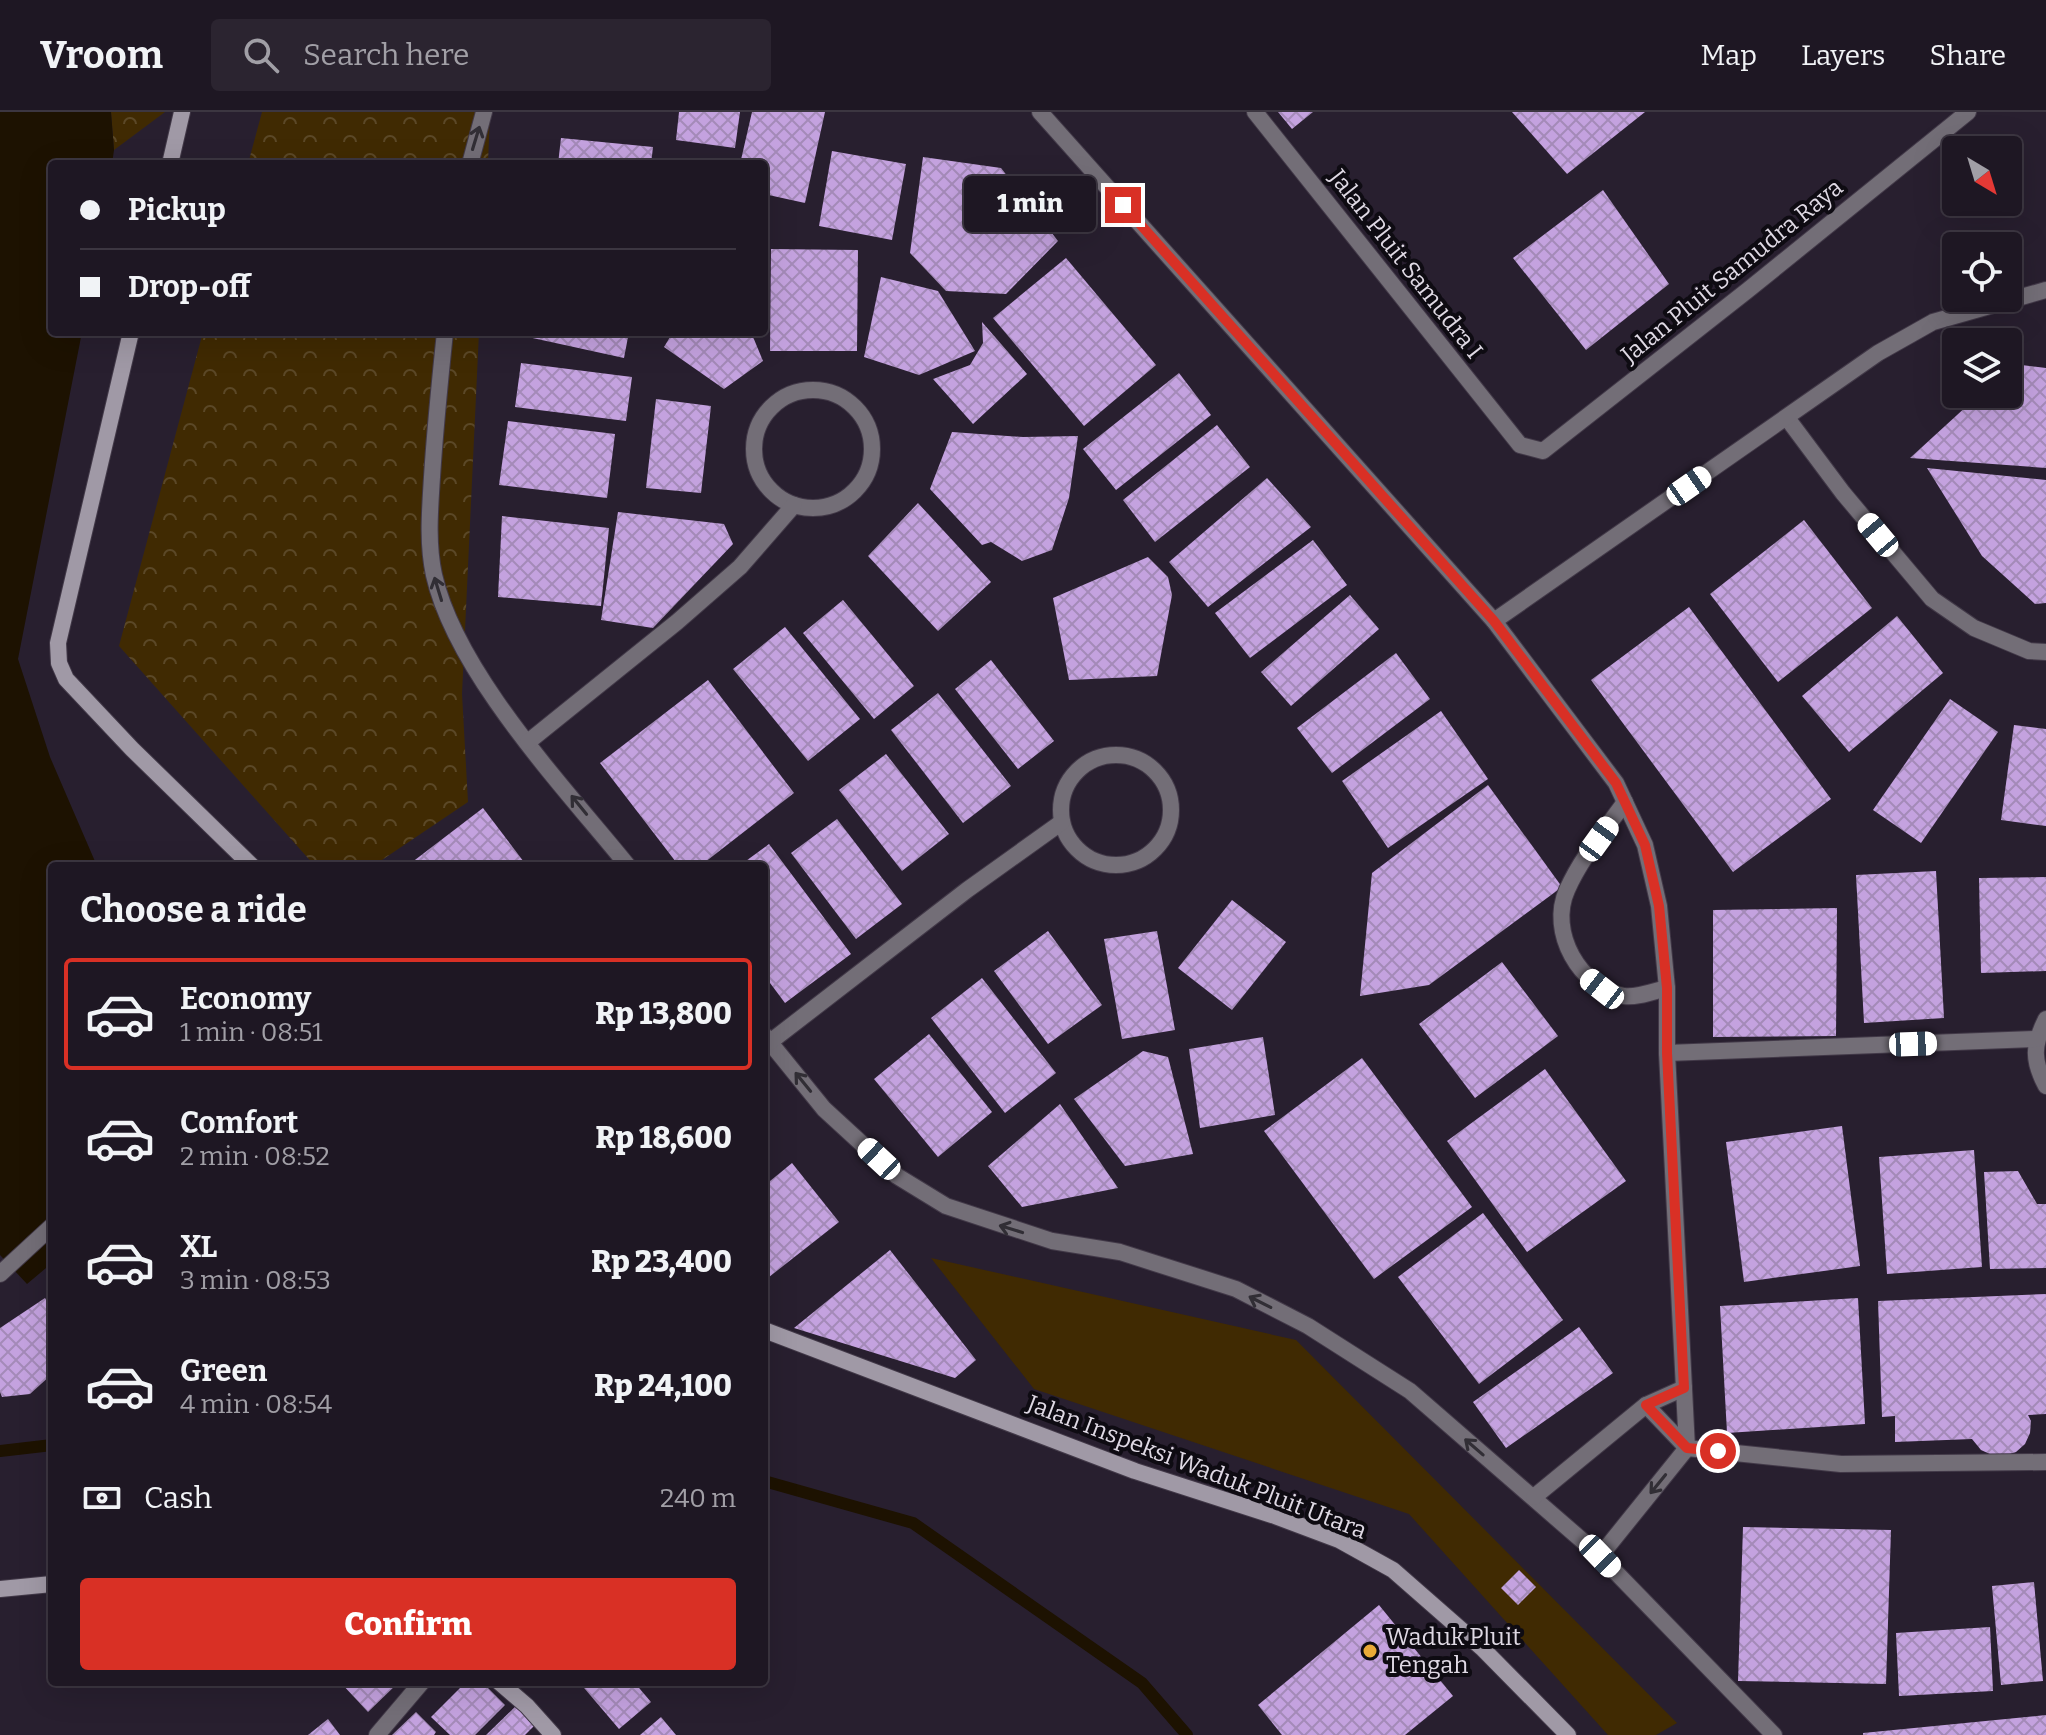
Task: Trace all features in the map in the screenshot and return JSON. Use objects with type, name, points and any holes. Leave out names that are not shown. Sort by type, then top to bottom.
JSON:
[{"type":"street","points":[[171,160],[182,112]]},
{"type":"street","points":[[471,160],[484,112]]},
{"type":"street","points":[[1040,112],[1494,621],[1616,783],[1645,845],[1659,906],[1667,988],[1667,1053],[1687,1448],[1600,1556]]},
{"type":"street","name":"Jalan Pluit Samudra I","points":[[1255,112],[1520,445]]},
{"type":"street","name":"Jalan Pluit Samudra Raya","points":[[1520,445],[1543,451],[1550,447],[1968,112]]},
{"type":"street","points":[[1494,621],[1878,353],[1933,322],[2046,290]]},
{"type":"street","points":[[130,336],[58,643],[59,663],[66,679],[132,749],[248,862]]},
{"type":"street","points":[[445,336],[429,523],[434,573],[446,615],[476,670],[528,742],[625,862]]},
{"type":"street","points":[[811,390],[832,393],[850,403],[863,418],[871,437],[871,458],[865,477],[852,494],[834,504],[813,508],[794,505],[776,495],[762,480],[755,461],[754,440],[767,413],[791,394],[811,390]]},
{"type":"street","points":[[1787,418],[1843,493],[1932,599],[1974,628],[2029,651],[2046,652]]},
{"type":"street","points":[[528,742],[740,567],[794,505]]},
{"type":"street","points":[[1117,755],[1141,761],[1151,769],[1160,777],[1170,799],[1170,823],[1159,846],[1139,861],[1115,866],[1091,860],[1072,845],[1062,822],[1062,798],[1073,775],[1093,761],[1117,755]]},
{"type":"street","points":[[1625,802],[1565,893],[1562,926],[1583,975],[1602,989],[1627,997],[1667,988]]},
{"type":"street","points":[[768,1037],[1062,822]]},
{"type":"street","points":[[2046,1019],[2036,1039],[2037,1069],[2046,1086]]},
{"type":"street","points":[[768,1039],[824,1109],[897,1176],[946,1206],[1052,1241],[1120,1252],[1236,1289],[1308,1326],[1410,1391],[1600,1556],[1774,1735]]},
{"type":"street","points":[[1667,1053],[2036,1039]]},
{"type":"street","points":[[0,1274],[48,1230]]},
{"type":"street","name":"Jalan Inspeksi Waduk Pluit Utara","points":[[768,1332],[1135,1471],[1339,1540],[1393,1570],[1482,1648],[1566,1732]]},
{"type":"street","points":[[1534,1497],[1646,1405],[1684,1388]]},
{"type":"street","points":[[1646,1405],[1687,1448],[1841,1464],[2046,1462]]},
{"type":"street","points":[[0,1589],[48,1584]]},
{"type":"street","points":[[377,1735],[419,1686]]},
{"type":"street","points":[[504,1686],[553,1735]]},
{"type":"green space","points":[[111,112],[165,112],[114,150]]},
{"type":"green space","points":[[262,112],[490,112],[488,160],[249,160]]},
{"type":"green space","points":[[202,336],[479,336],[462,694],[468,802],[379,862],[311,862],[119,646]]},
{"type":"green space","points":[[931,1258],[1296,1340],[1677,1723],[1656,1735],[1608,1735],[1409,1514],[1034,1389]]},
{"type":"shaded area","points":[[0,112],[111,112],[113,160],[48,160],[48,336],[81,336],[18,659],[50,757],[95,862],[48,862],[48,1266],[27,1284],[0,1255]]},
{"type":"building","points":[[679,112],[740,112],[735,148],[676,140]]},
{"type":"building","points":[[752,112],[825,112],[805,203],[768,195],[768,160],[741,160]]},
{"type":"building","points":[[1278,112],[1313,112],[1292,129]]},
{"type":"building","points":[[1512,112],[1645,112],[1567,174]]},
{"type":"building","points":[[561,138],[653,147],[651,160],[558,160]]},
{"type":"building","points":[[832,151],[906,164],[892,240],[819,226]]},
{"type":"building","points":[[923,157],[1001,168],[1058,241],[1006,294],[946,291],[910,253]]},
{"type":"building","points":[[1603,190],[1669,284],[1586,350],[1513,258]]},
{"type":"building","points":[[771,249],[858,250],[857,351],[770,351]]},
{"type":"building","points":[[1066,258],[1156,365],[1084,426],[993,318]]},
{"type":"building","points":[[881,277],[938,291],[975,351],[919,375],[864,357]]},
{"type":"building","points":[[982,322],[1027,374],[973,424],[933,379],[970,365],[983,343]]},
{"type":"building","points":[[528,336],[628,336],[624,358]]},
{"type":"building","points":[[671,336],[753,336],[763,361],[724,389],[664,347]]},
{"type":"building","points":[[521,363],[632,377],[626,421],[515,407]]},
{"type":"building","points":[[2022,365],[2046,368],[2046,468],[1910,458],[1965,408],[2022,408]]},
{"type":"building","points":[[1179,373],[1211,415],[1116,490],[1083,449]]},
{"type":"building","points":[[656,399],[711,406],[701,493],[646,488]]},
{"type":"building","points":[[508,421],[615,434],[607,498],[499,485]]},
{"type":"building","points":[[1217,425],[1250,467],[1155,542],[1123,500]]},
{"type":"building","points":[[952,432],[1023,437],[1078,436],[1069,498],[1052,550],[1022,561],[991,542],[982,545],[930,489]]},
{"type":"building","points":[[1927,468],[2046,480],[2046,603],[2035,604],[1982,556]]},
{"type":"building","points":[[1267,478],[1311,527],[1208,607],[1169,562]]},
{"type":"building","points":[[918,503],[991,582],[938,631],[868,556]]},
{"type":"building","points":[[618,512],[724,524],[733,544],[653,628],[601,620]]},
{"type":"building","points":[[502,516],[609,528],[601,606],[498,597]]},
{"type":"building","points":[[1804,520],[1872,608],[1778,682],[1710,594]]},
{"type":"building","points":[[1313,540],[1347,585],[1250,658],[1215,613]]},
{"type":"building","points":[[1148,557],[1168,577],[1172,595],[1157,676],[1069,680],[1053,598]]},
{"type":"building","points":[[1350,595],[1379,629],[1291,706],[1261,672]]},
{"type":"building","points":[[843,600],[914,686],[874,719],[803,633]]},
{"type":"building","points":[[1689,607],[1831,799],[1733,872],[1591,680]]},
{"type":"building","points":[[1897,616],[1943,673],[1849,752],[1802,696]]},
{"type":"building","points":[[785,627],[860,719],[808,761],[733,669]]},
{"type":"building","points":[[1396,653],[1430,699],[1332,773],[1297,728]]},
{"type":"building","points":[[991,660],[1054,741],[1018,769],[955,689]]},
{"type":"building","points":[[708,680],[794,793],[705,862],[676,862],[600,763]]},
{"type":"building","points":[[938,693],[1011,786],[963,823],[891,730]]},
{"type":"building","points":[[1950,699],[1998,732],[1921,843],[1873,810]]},
{"type":"building","points":[[1441,711],[1488,779],[1388,848],[1342,781]]},
{"type":"building","points":[[2014,725],[2046,729],[2046,826],[2001,820]]},
{"type":"building","points":[[886,754],[949,834],[902,871],[839,790]]},
{"type":"building","points":[[1488,785],[1562,887],[1429,985],[1360,996],[1372,873]]},
{"type":"building","points":[[483,808],[524,862],[412,862]]},
{"type":"building","points":[[837,819],[902,904],[856,939],[791,853]]},
{"type":"building","points":[[769,844],[851,954],[785,1003],[768,980],[768,862],[744,862]]},
{"type":"building","points":[[1936,871],[1944,1018],[1864,1023],[1856,875]]},
{"type":"building","points":[[2046,877],[2046,971],[1981,973],[1979,878]]},
{"type":"building","points":[[1232,900],[1286,942],[1232,1010],[1178,968]]},
{"type":"building","points":[[1837,908],[1836,1036],[1713,1037],[1713,910]]},
{"type":"building","points":[[1048,931],[1102,1005],[1048,1044],[994,971]]},
{"type":"building","points":[[1157,931],[1175,1030],[1122,1039],[1104,939]]},
{"type":"building","points":[[1502,962],[1558,1036],[1475,1098],[1419,1024]]},
{"type":"building","points":[[982,978],[1056,1073],[1005,1113],[931,1018]]},
{"type":"building","points":[[929,1034],[992,1112],[938,1157],[874,1079]]},
{"type":"building","points":[[1263,1037],[1275,1115],[1200,1128],[1189,1049]]},
{"type":"building","points":[[1143,1051],[1168,1057],[1193,1154],[1125,1166],[1074,1099]]},
{"type":"building","points":[[1362,1058],[1472,1207],[1374,1279],[1264,1131]]},
{"type":"building","points":[[1545,1069],[1626,1181],[1527,1252],[1447,1141]]},
{"type":"building","points":[[1060,1104],[1118,1188],[1022,1207],[988,1166]]},
{"type":"building","points":[[1842,1126],[1860,1266],[1744,1282],[1726,1142]]},
{"type":"building","points":[[1974,1150],[1982,1267],[1887,1274],[1879,1157]]},
{"type":"building","points":[[792,1163],[839,1222],[768,1278],[768,1183]]},
{"type":"building","points":[[2018,1171],[2037,1204],[2046,1204],[2046,1268],[1990,1269],[1984,1172]]},
{"type":"building","points":[[1483,1213],[1563,1320],[1479,1384],[1398,1277]]},
{"type":"building","points":[[890,1250],[976,1360],[955,1378],[794,1328]]},
{"type":"building","points":[[2046,1294],[2046,1414],[2028,1415],[2030,1433],[2025,1444],[2016,1452],[2004,1456],[1981,1450],[1972,1439],[1895,1442],[1895,1416],[1882,1417],[1878,1301]]},
{"type":"building","points":[[45,1298],[48,1302],[48,1378],[30,1394],[2,1397],[0,1328]]},
{"type":"building","points":[[1858,1298],[1865,1424],[1727,1433],[1720,1306]]},
{"type":"building","points":[[1579,1327],[1613,1373],[1506,1448],[1473,1402]]},
{"type":"building","points":[[1743,1527],[1891,1530],[1886,1684],[1738,1681]]},
{"type":"building","points":[[1519,1570],[1536,1587],[1518,1605],[1501,1588]]},
{"type":"building","points":[[2034,1582],[2043,1681],[2001,1685],[1992,1586]]},
{"type":"building","name":"Waduk Pluit Tengah","points":[[1379,1605],[1453,1696],[1405,1735],[1282,1735],[1258,1705]]},
{"type":"building","points":[[1990,1627],[1993,1691],[1899,1696],[1896,1633]]},
{"type":"building","points":[[344,1686],[395,1686],[368,1712]]},
{"type":"building","points":[[462,1686],[486,1686],[505,1705],[475,1735],[450,1735],[431,1717]]},
{"type":"building","points":[[582,1686],[637,1686],[651,1702],[619,1729]]},
{"type":"building","points":[[516,1706],[535,1725],[525,1735],[486,1735]]},
{"type":"building","points":[[416,1712],[436,1732],[434,1735],[392,1735]]},
{"type":"building","points":[[2046,1715],[2046,1735],[1863,1735],[1863,1733]]},
{"type":"building","points":[[661,1717],[676,1735],[640,1735]]},
{"type":"building","points":[[328,1719],[340,1735],[308,1735]]},
{"type":"waterway","points":[[0,1451],[48,1445]]},
{"type":"waterway","points":[[768,1482],[913,1523],[1142,1683],[1187,1735]]},
{"type":"place","name":"Waduk Pluit Tengah","points":[[1370,1651]]},
{"type":"route","points":[[1123,205],[1494,621],[1616,783],[1645,845],[1659,906],[1667,988],[1667,1053],[1684,1388],[1646,1405],[1687,1448],[1718,1451]]}]
